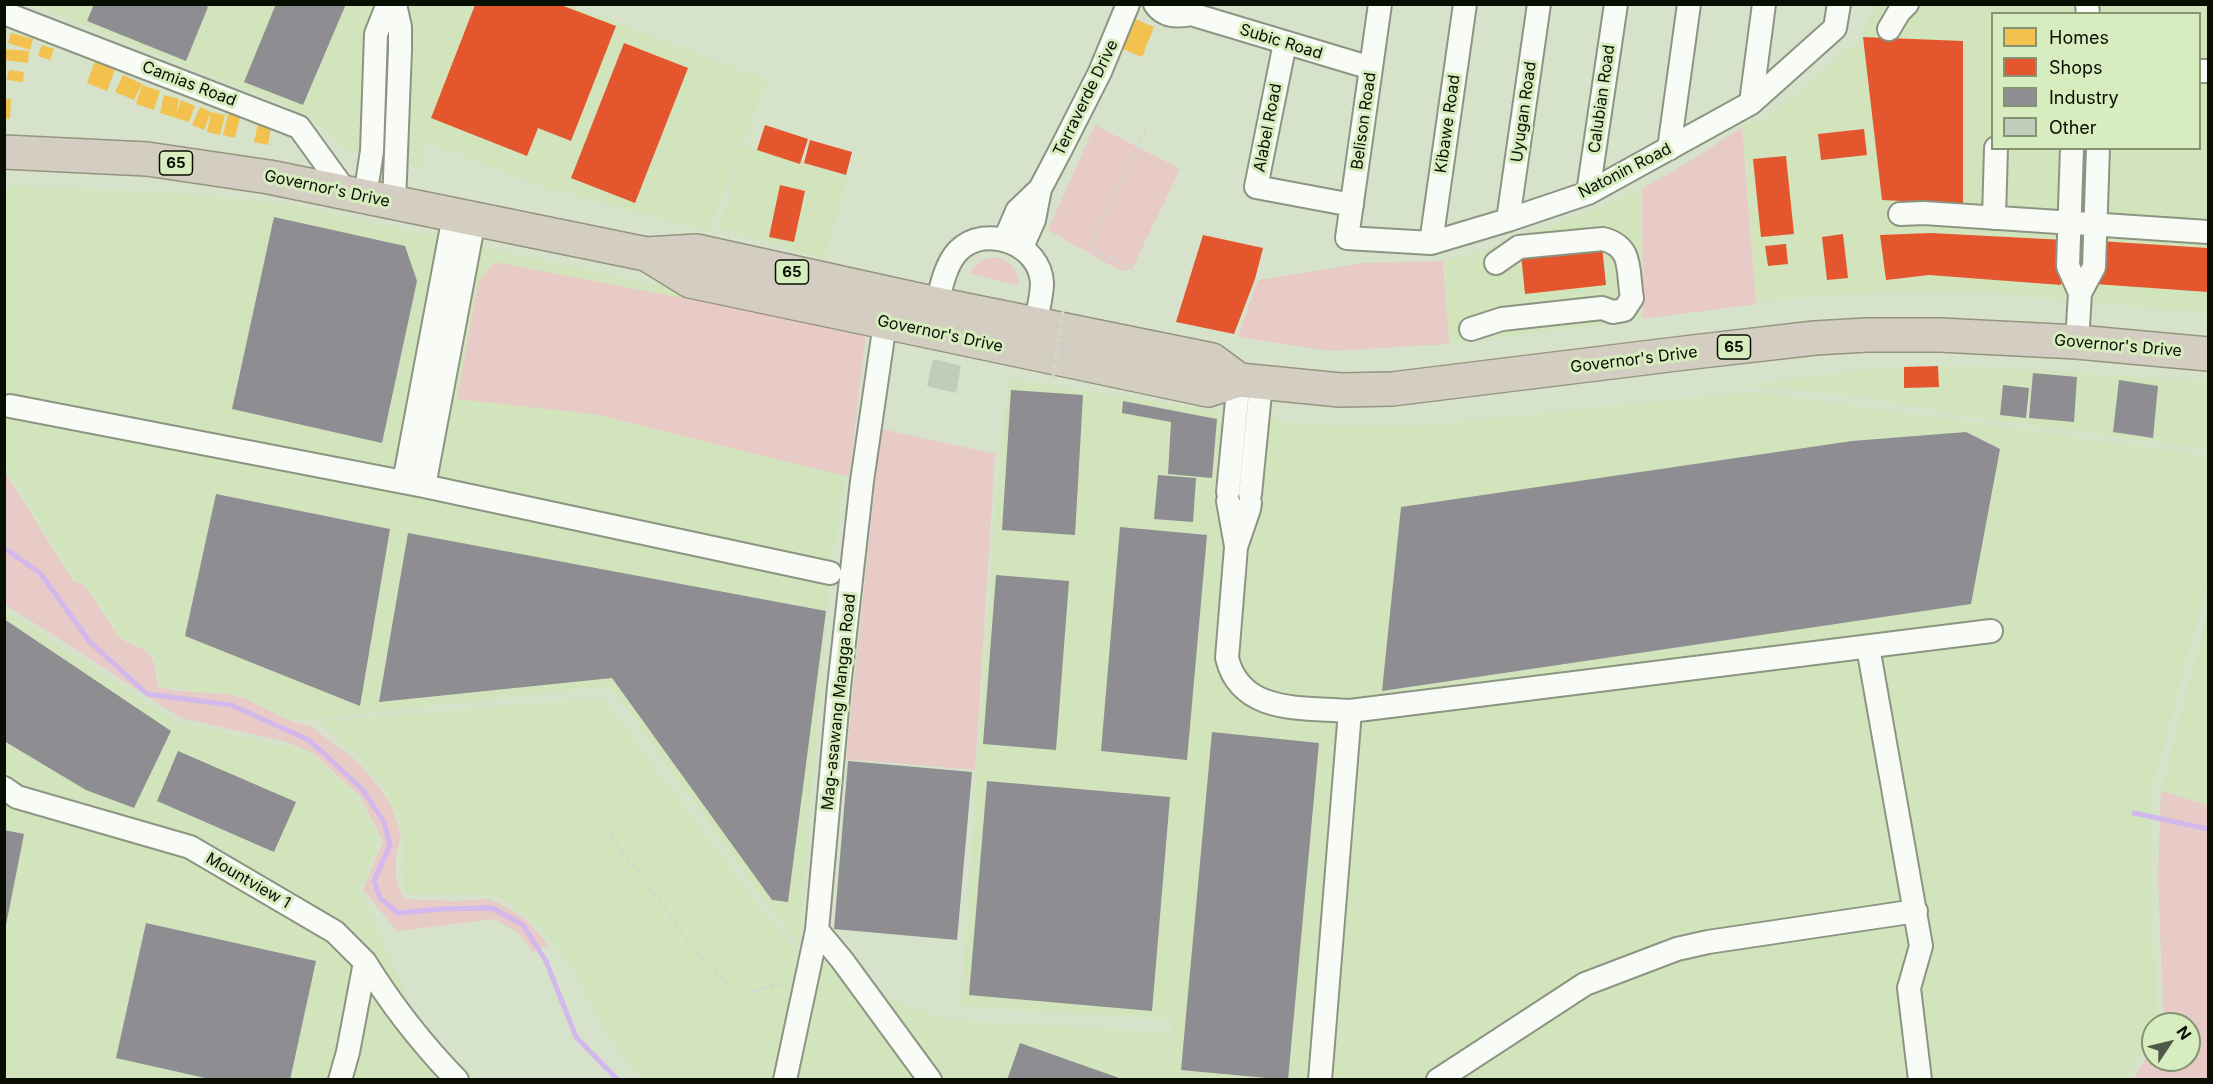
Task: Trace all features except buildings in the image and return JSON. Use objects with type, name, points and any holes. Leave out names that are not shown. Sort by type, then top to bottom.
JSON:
[{"type":"highway","name":"Governor's Drive","points":[[4,152],[147,159],[269,177],[646,254],[697,251],[933,318],[1042,329],[1208,390],[1250,381],[1340,390],[1392,389],[1815,338],[1867,335],[1940,335],[2077,342],[2208,354]]},
{"type":"highway","name":"Governor's Drive","points":[[646,254],[690,281],[885,322],[933,318]]},
{"type":"street","points":[[368,197],[376,34],[388,4]]},
{"type":"street","points":[[368,197],[400,50],[400,27],[395,4]]},
{"type":"street","name":"Terraverde Drive","points":[[1013,243],[1017,211],[1040,189],[1088,99],[1128,4]]},
{"type":"street","name":"Subic Road","points":[[1155,4],[1161,12],[1177,17],[1186,9],[1285,44],[1371,68]]},
{"type":"street","name":"Belison Road","points":[[1347,238],[1380,4]]},
{"type":"street","name":"Kibawe Road","points":[[1431,243],[1465,4]]},
{"type":"street","name":"Uyugan Road","points":[[1509,220],[1539,4]]},
{"type":"street","name":"Calubian Road","points":[[1588,193],[1616,4]]},
{"type":"street","points":[[1670,149],[1689,4]]},
{"type":"street","points":[[1751,103],[1764,4]]},
{"type":"street","name":"Natonin Road","points":[[1347,238],[1431,243],[1588,193],[1751,103],[1835,28],[1839,4]]},
{"type":"street","points":[[1889,29],[1899,12],[1907,4]]},
{"type":"street","name":"Camias Road","points":[[4,14],[299,126],[368,197]]},
{"type":"street","name":"Alabel Road","points":[[1285,44],[1256,188],[1352,205]]},
{"type":"street","points":[[1994,218],[1996,150]]},
{"type":"street","points":[[2072,150],[2068,266],[2080,292]]},
{"type":"street","points":[[2077,342],[2080,292],[2094,267],[2098,150]]},
{"type":"street","points":[[1900,214],[1924,213],[2208,232]]},
{"type":"street","points":[[414,484],[464,218]]},
{"type":"street","points":[[933,318],[950,262],[960,250],[973,241],[989,238],[1013,243],[1032,257],[1039,270],[1042,284],[1042,329]]},
{"type":"street","points":[[1471,329],[1502,319],[1602,308],[1613,312],[1624,310],[1632,298],[1626,256],[1621,247],[1603,239],[1519,247],[1496,263]]},
{"type":"street","name":"Mag-asawang Mangga Road","points":[[785,1080],[817,930],[839,687],[862,481],[885,322]]},
{"type":"street","points":[[1250,381],[1239,498],[1250,509],[1236,547],[1227,658],[1234,677],[1251,695],[1268,704],[1350,711],[1991,631]]},
{"type":"street","points":[[10,406],[414,484],[830,573]]},
{"type":"street","points":[[1868,647],[1921,946],[1909,988],[1920,1080]]},
{"type":"street","points":[[1320,1080],[1350,711]]},
{"type":"street","name":"Mountview 1","points":[[4,788],[17,797],[190,847],[335,932],[364,962],[410,1027],[457,1080]]},
{"type":"street","points":[[1438,1080],[1585,984],[1677,949],[1708,942],[1916,911]]},
{"type":"street","points":[[817,930],[842,960],[930,1080]]},
{"type":"street","points":[[340,1080],[348,1052],[364,962]]},
{"type":"path","points":[[1128,267],[1089,248],[1147,126]]},
{"type":"path","points":[[1042,329],[1053,378]]},
{"type":"path","points":[[610,835],[709,967],[732,987],[752,991],[777,985],[807,984]]},
{"type":"shaded area","points":[[35,5],[422,5],[423,166],[345,150],[308,115]]},
{"type":"shaded area","points":[[423,5],[569,5],[767,80],[709,231],[560,191],[611,62],[558,192],[424,141]]},
{"type":"shaded area","points":[[1874,5],[2208,5],[2208,313],[1981,292],[1891,291],[1880,209],[1890,292],[1756,300],[1744,124],[1766,120],[1859,40]]},
{"type":"shaded area","points":[[1095,125],[1180,169],[1132,269],[1121,271],[1048,230]]},
{"type":"shaded area","points":[[1742,127],[1756,304],[1643,319],[1642,189]]},
{"type":"shaded area","points":[[743,146],[848,177],[824,259],[719,228]]},
{"type":"shaded area","points":[[4,186],[178,193],[293,205],[867,332],[830,573],[799,948],[610,686],[293,721],[238,694],[200,692],[159,686],[156,663],[152,654],[120,637],[85,584],[75,580],[5,466]]},
{"type":"shaded area","points":[[1640,190],[1642,319],[1449,344],[1445,261],[1480,252]]},
{"type":"shaded area","points":[[996,257],[1013,267],[1019,286],[969,273],[980,261]]},
{"type":"shaded area","points":[[1443,261],[1449,344],[1330,351],[1238,337],[1258,280],[1365,263]]},
{"type":"shaded area","points":[[494,262],[866,333],[849,477],[593,414],[457,399],[478,283]]},
{"type":"shaded area","points":[[1974,366],[2208,382],[2208,449],[1970,417],[1861,396],[1742,385],[1877,369]]},
{"type":"shaded area","points":[[1008,379],[1292,423],[1364,427],[1419,426],[1752,392],[2208,456],[2208,581],[2151,792],[2150,870],[2157,1012],[2141,1012],[2141,1053],[2127,1079],[1167,1079],[1194,773],[1171,1019],[961,1006],[995,514]]},
{"type":"shaded area","points":[[881,429],[995,454],[975,770],[846,759]]},
{"type":"shaded area","points":[[5,472],[73,581],[84,585],[120,639],[143,649],[150,655],[154,663],[158,687],[243,698],[293,722],[310,726],[353,758],[391,805],[401,836],[396,854],[396,878],[403,899],[455,901],[487,899],[501,904],[526,919],[548,945],[533,952],[517,932],[494,919],[397,931],[363,890],[383,841],[360,796],[312,752],[283,741],[181,718],[5,604]]},
{"type":"shaded area","points":[[4,610],[174,721],[308,752],[355,795],[379,840],[360,890],[418,1023],[477,1079],[5,1079]]},
{"type":"shaded area","points":[[2208,611],[2208,805],[2161,791]]},
{"type":"shaded area","points":[[603,698],[767,917],[797,951],[774,1079],[645,1079],[632,1068],[598,1019],[571,964],[539,926],[505,898],[475,894],[406,893],[402,869],[405,848],[400,820],[384,787],[364,761],[320,722]]},
{"type":"shaded area","points":[[2161,791],[2208,805],[2208,1079],[2134,1079],[2141,1067],[2141,1072],[2201,1072],[2201,1012],[2164,1012],[2158,878]]},
{"type":"shaded area","points":[[819,949],[879,994],[946,1020],[1168,1033],[1166,1079],[794,1080]]},
{"type":"waterway","points":[[4,548],[40,573],[90,642],[147,694],[231,705],[309,740],[363,790],[384,822],[390,845],[374,881],[380,898],[398,913],[492,908],[523,925],[546,961],[576,1037],[618,1080]]},
{"type":"waterway","points":[[2134,813],[2208,829]]}]
